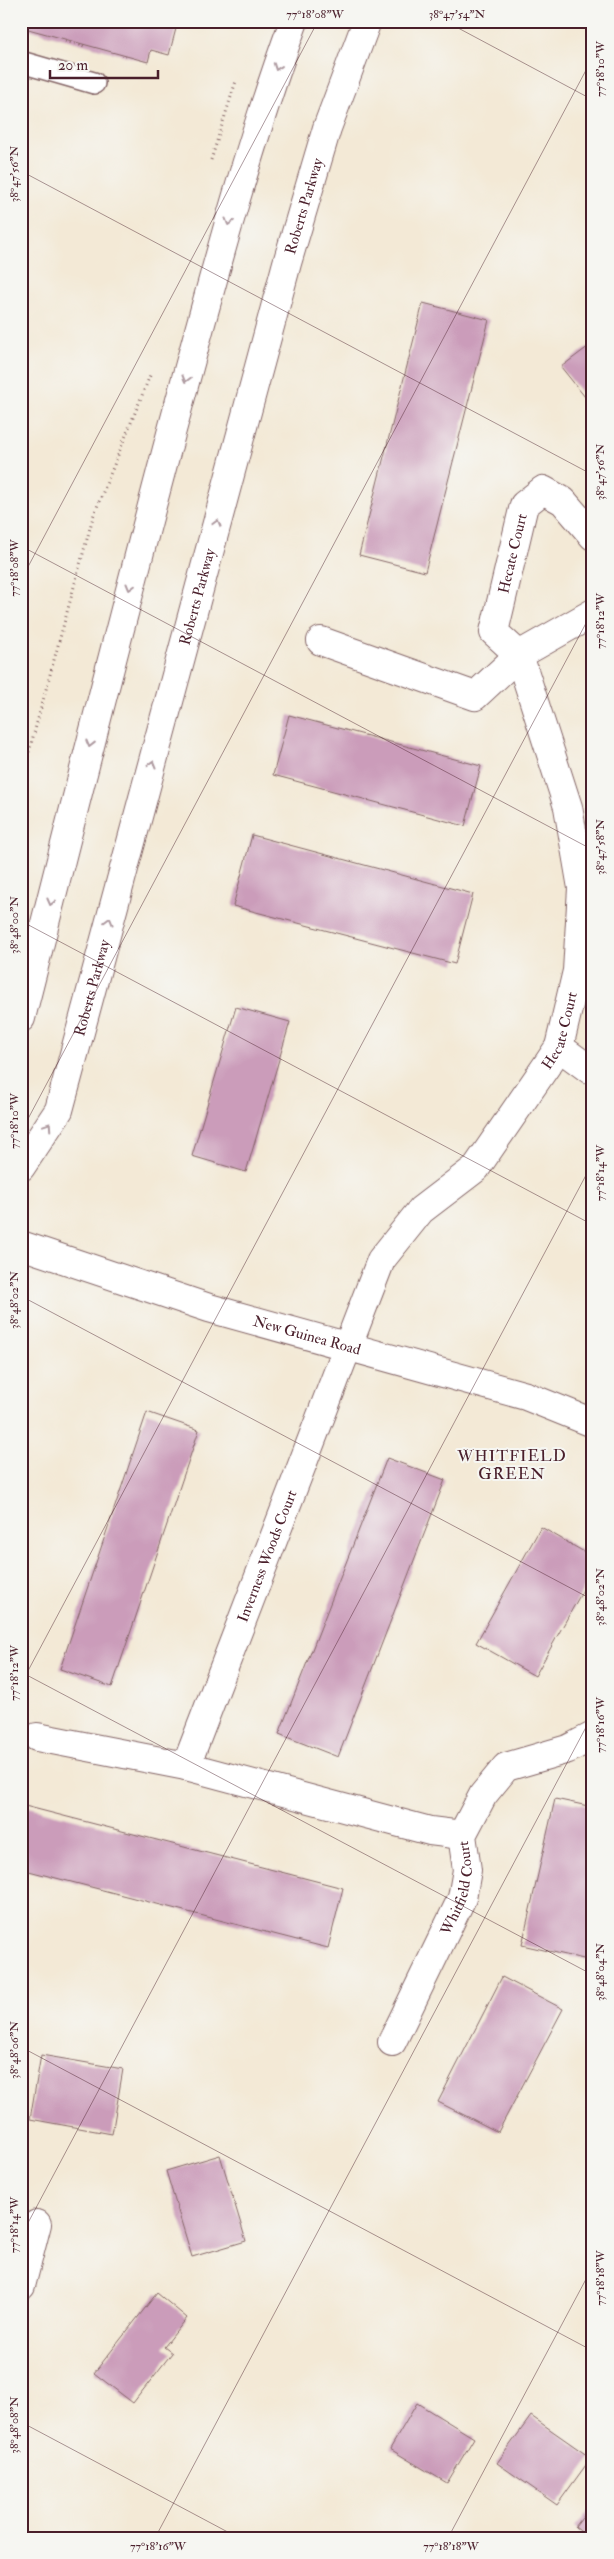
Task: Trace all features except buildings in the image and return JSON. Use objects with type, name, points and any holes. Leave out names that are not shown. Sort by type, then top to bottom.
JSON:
[{"type":"street","points":[[21,1018],[130,587],[235,200],[274,75],[294,21]]},
{"type":"street","name":"Roberts Parkway","points":[[21,1167],[59,1110],[287,263],[327,128],[367,21]]},
{"type":"street","name":"Hecate Court","points":[[348,1347],[381,1260],[421,1210],[476,1168],[559,1047],[577,971],[582,888],[568,807],[519,654],[494,632],[524,506],[543,490],[564,501],[593,536]]},
{"type":"street","points":[[321,641],[476,696],[519,654],[593,613]]},
{"type":"street","points":[[559,1047],[593,1072]]},
{"type":"street","name":"New Guinea Road","points":[[21,1246],[209,1308],[526,1396],[593,1423]]},
{"type":"street","name":"Inverness Woods Court","points":[[186,1766],[348,1347]]},
{"type":"street","name":"Whitfield Court","points":[[392,2042],[462,1898],[467,1870],[462,1835],[483,1796],[506,1767],[568,1749],[593,1736]]},
{"type":"street","points":[[37,1737],[186,1766],[430,1831],[462,1835]]},
{"type":"street","points":[[21,2286],[37,2224]]},
{"type":"lane","points":[[21,62],[94,83]]},
{"type":"path","points":[[210,163],[236,79]]},
{"type":"path","points":[[21,781],[93,517],[154,366]]},
{"type":"district","name":"WHITFIELD GREEN","points":[[512,1465]]}]
